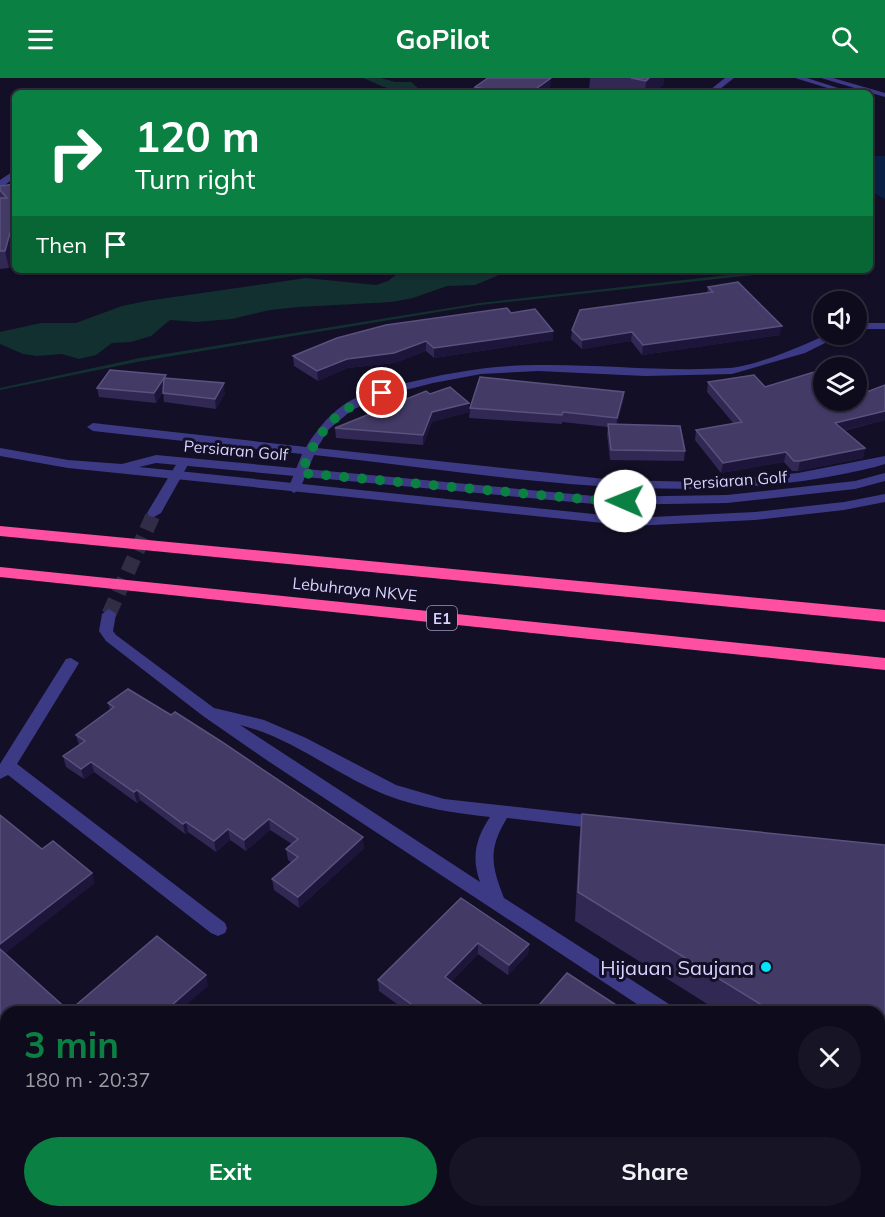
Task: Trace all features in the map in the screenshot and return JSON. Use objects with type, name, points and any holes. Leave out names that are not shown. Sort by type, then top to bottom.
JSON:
[{"type":"highway","name":"Lebuhraya NKVE","points":[[0,531],[885,616]]},
{"type":"highway","name":"Lebuhraya NKVE","points":[[0,572],[885,664]]},
{"type":"street","points":[[714,90],[730,78]]},
{"type":"street","points":[[799,78],[841,90]]},
{"type":"street","points":[[825,78],[867,90]]},
{"type":"street","points":[[2,183],[12,175]]},
{"type":"street","points":[[867,326],[885,326]]},
{"type":"street","points":[[294,489],[309,451],[325,427],[348,407],[382,393],[432,380],[481,371],[538,368],[645,373],[732,371],[814,345]]},
{"type":"street","points":[[93,427],[614,484],[702,486],[798,477],[885,460]]},
{"type":"street","name":"Persiaran Golf","points":[[0,452],[68,464],[121,468],[175,476],[632,522],[756,516],[844,506],[885,498]]},
{"type":"street","name":"Persiaran Golf","points":[[121,468],[156,459],[605,501],[728,499],[855,485],[885,477]]},
{"type":"street","points":[[154,513],[183,463]]},
{"type":"street","points":[[109,614],[106,631],[111,638],[209,712],[274,757],[656,1006]]},
{"type":"street","points":[[71,663],[4,770],[218,928]]},
{"type":"street","points":[[209,712],[269,728],[325,754],[391,790],[444,805],[618,824]]},
{"type":"street","points":[[497,902],[486,875],[482,850],[489,831],[502,812]]},
{"type":"green space","points":[[363,78],[411,82],[419,89],[394,90]]},
{"type":"green space","points":[[398,273],[504,273],[475,285],[447,286],[413,298],[392,302],[299,307],[270,310],[232,319],[196,322],[170,320],[151,336],[131,342],[112,343],[96,355],[79,359],[62,354],[37,356],[23,354],[0,344],[0,332],[41,323],[76,323],[122,306],[146,301],[306,278],[376,285],[388,281]]},
{"type":"green space","points":[[746,273],[771,273],[480,305],[142,361],[0,390],[0,388],[140,358],[480,303]]},
{"type":"water","points":[[873,156],[885,156],[885,199],[873,193]]},
{"type":"building","points":[[488,78],[551,78],[534,90],[491,90],[475,87]]},
{"type":"building","points":[[631,78],[649,78],[646,81]]},
{"type":"building","points":[[12,184],[12,226],[5,251],[0,251],[0,198],[7,198],[0,190],[0,186]]},
{"type":"building","points":[[738,282],[782,326],[643,345],[632,332],[582,340],[572,330],[580,310],[713,292],[708,287]]},
{"type":"building","points":[[507,308],[511,313],[535,309],[553,331],[434,348],[426,341],[394,353],[347,359],[317,371],[293,356],[337,338],[386,325]]},
{"type":"building","points":[[110,370],[166,375],[154,393],[97,388]]},
{"type":"building","points":[[813,372],[813,411],[867,411],[867,392],[885,385],[885,411],[835,423],[865,448],[800,461],[794,461],[786,452],[723,463],[696,430],[742,422],[708,382],[754,375],[765,387]]},
{"type":"building","points":[[480,377],[624,392],[617,418],[563,412],[562,415],[470,408]]},
{"type":"building","points":[[164,378],[224,383],[215,399],[163,393]]},
{"type":"building","points":[[450,387],[469,403],[432,412],[423,435],[335,428],[426,391],[430,394]]},
{"type":"building","points":[[608,424],[680,426],[685,451],[611,450]]},
{"type":"building","points":[[128,689],[171,715],[175,712],[363,837],[298,897],[272,879],[298,857],[286,849],[298,839],[269,819],[244,840],[228,829],[214,841],[186,822],[183,824],[137,790],[134,792],[91,762],[81,769],[63,756],[85,741],[76,735],[114,707],[108,703]]},
{"type":"building","name":"Hijauan Saujana","points":[[582,814],[885,845],[885,1006],[763,1006],[578,892]]},
{"type":"building","points":[[0,815],[42,849],[53,841],[92,873],[0,944]]},
{"type":"building","points":[[461,898],[529,944],[509,965],[478,943],[445,977],[484,1006],[414,1006],[378,980]]},
{"type":"building","points":[[157,936],[206,975],[171,1006],[75,1006]]},
{"type":"building","points":[[0,949],[63,1006],[0,1006]]},
{"type":"building","points":[[567,973],[618,1006],[538,1006]]},
{"type":"tunnel","points":[[109,614],[154,513]]},
{"type":"place","name":"Hijauan Saujana","points":[[766,967]]},
{"type":"route","points":[[382,393],[348,407],[336,416],[325,427],[309,451],[301,473],[625,501]]}]
